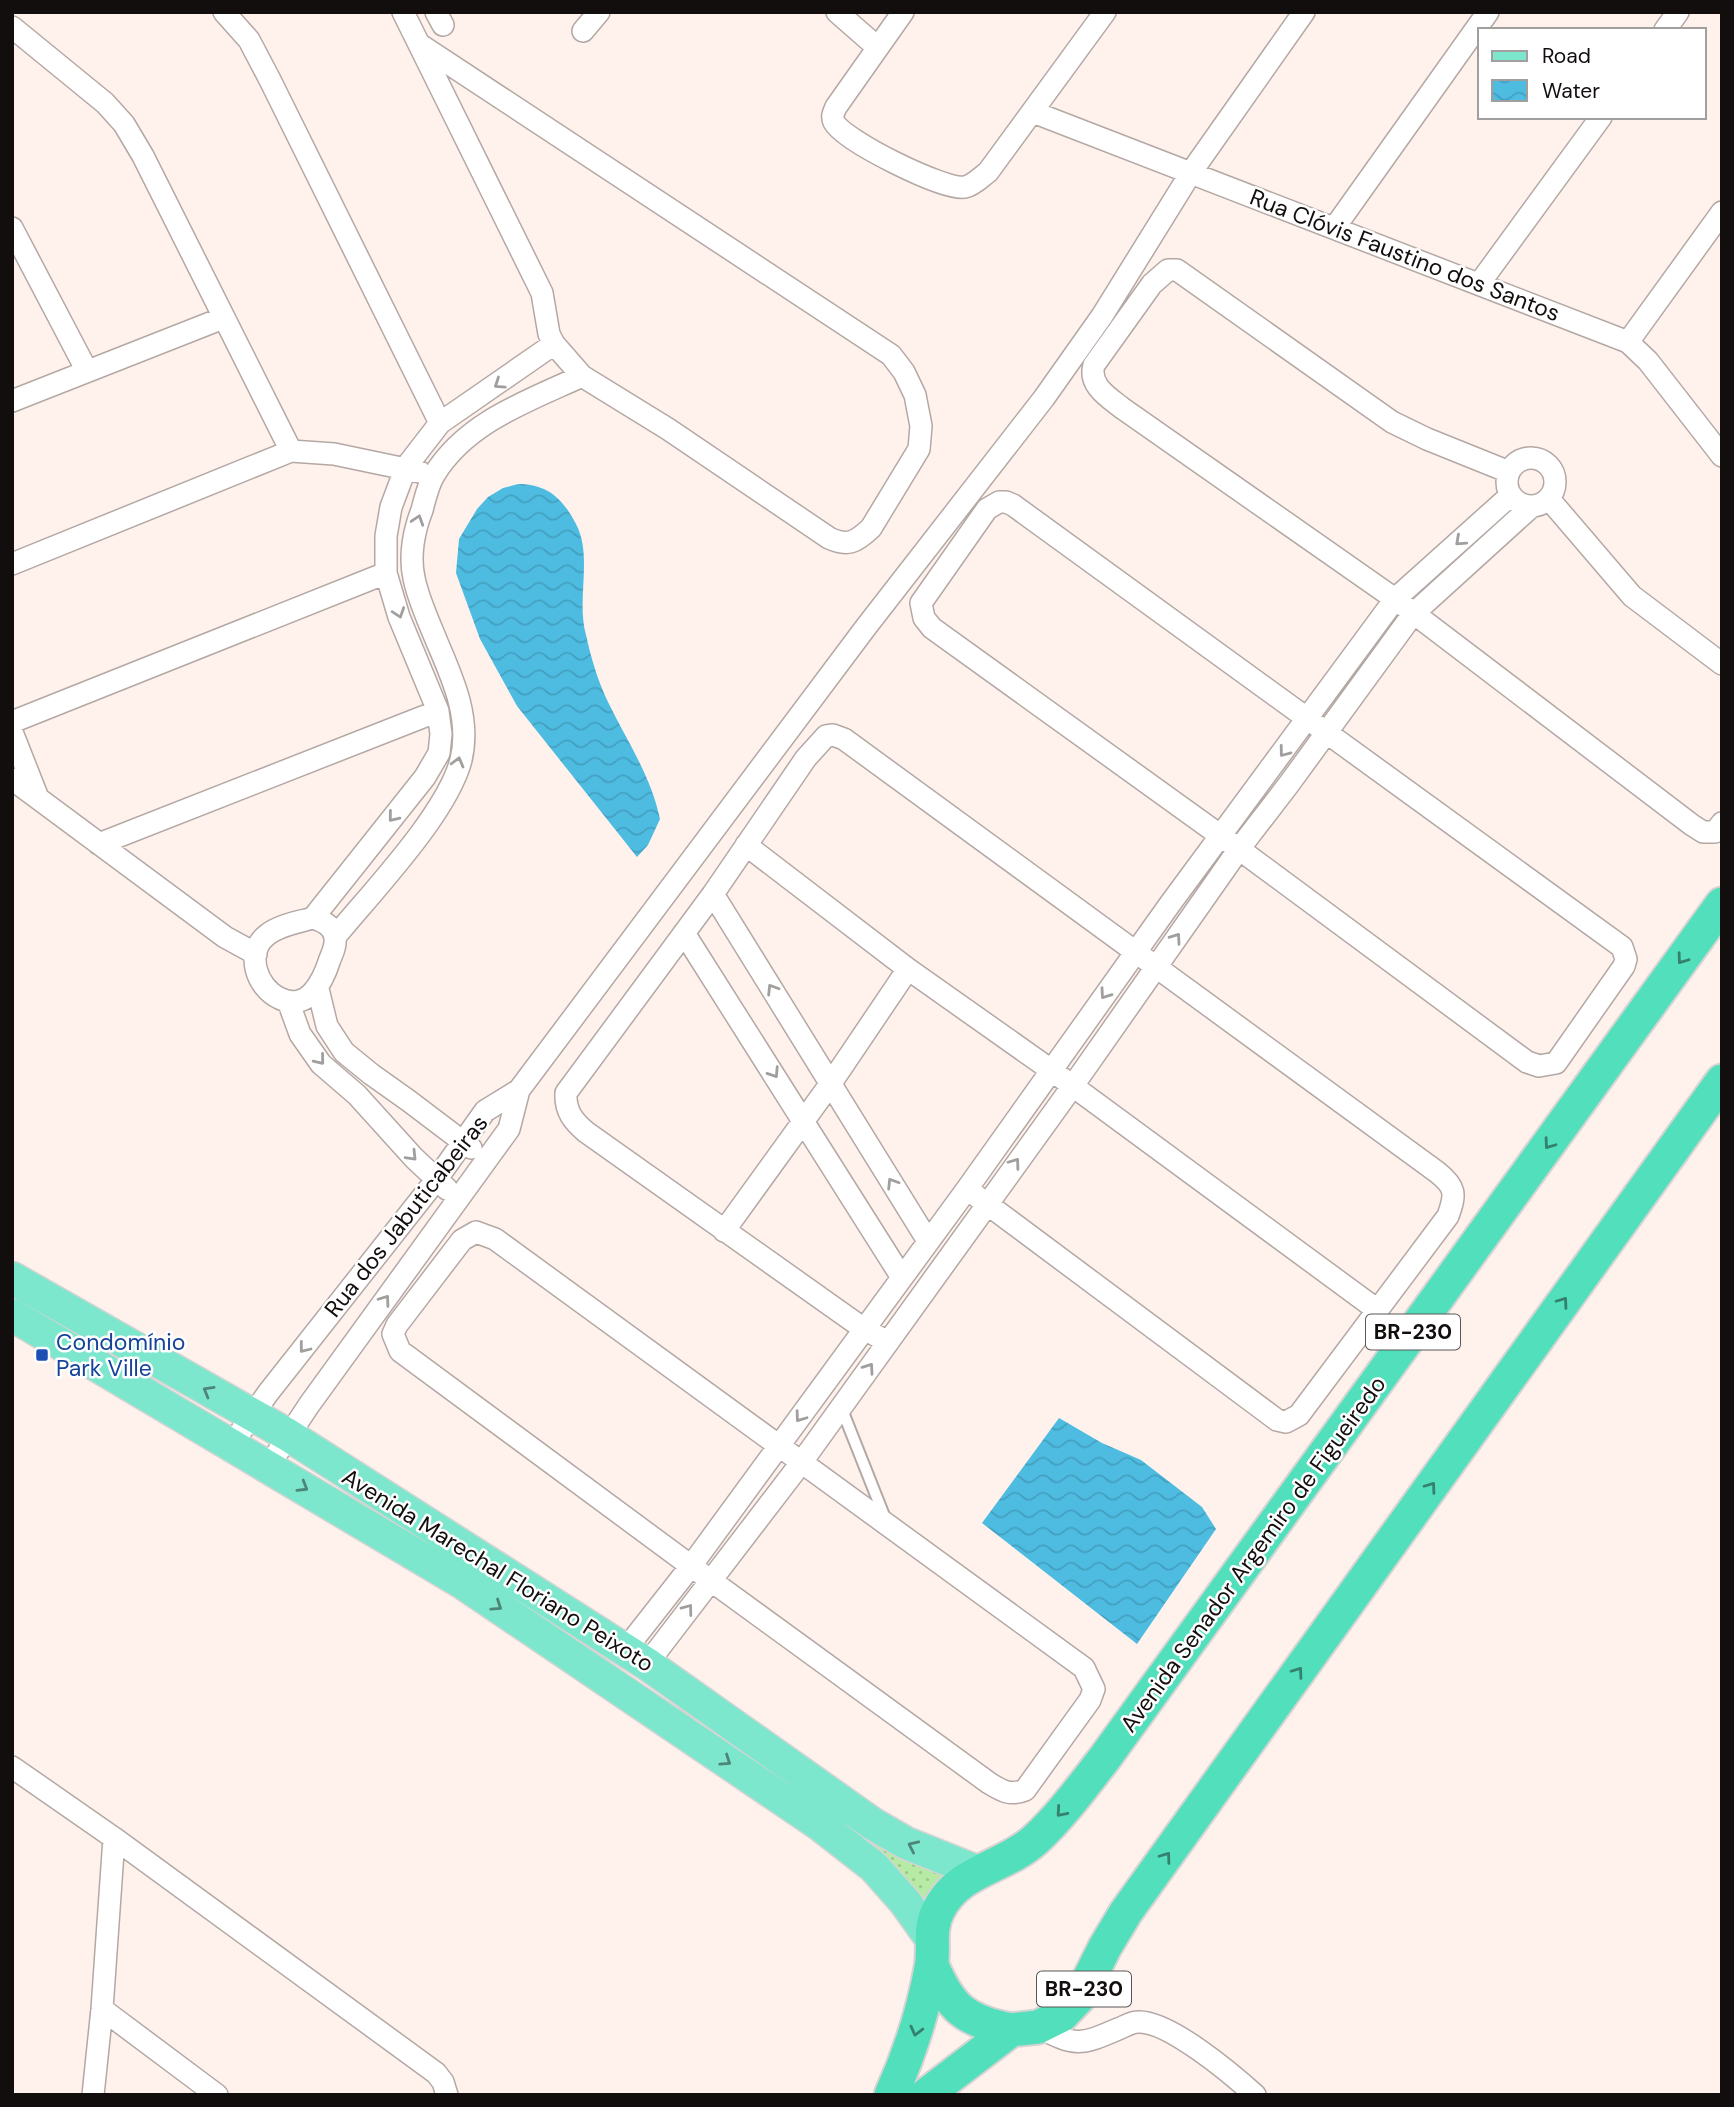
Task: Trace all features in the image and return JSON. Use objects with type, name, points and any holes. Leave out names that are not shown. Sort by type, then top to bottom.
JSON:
[{"type":"highway","name":"Avenida Senador Argemiro de Figueiredo","points":[[891,2095],[912,2048],[938,1910],[954,1888],[976,1871],[1003,1861],[1033,1842],[1059,1815],[1104,1759],[1722,904]]},
{"type":"highway","name":"BR-230","points":[[926,2095],[1024,2028],[1062,2014],[1081,1995],[1126,1912],[1722,1081]]},
{"type":"highway","points":[[931,1951],[942,1991],[961,2012],[985,2025],[1024,2028]]},
{"type":"main road","name":"Avenida Marechal Floriano Peixoto","points":[[12,1278],[288,1435],[636,1657],[873,1824],[906,1843],[976,1871]]},
{"type":"main road","name":"Avenida Marechal Floriano Peixoto","points":[[17,1326],[232,1444],[463,1583],[819,1824],[874,1867],[905,1902],[931,1951]]},
{"type":"main road","points":[[370,1527],[381,1496]]},
{"type":"main road","points":[[681,1731],[704,1704]]},
{"type":"street","points":[[224,12],[249,40],[440,423]]},
{"type":"street","points":[[403,12],[542,293],[554,344],[582,376],[668,429],[829,538],[842,544],[851,544],[871,528],[919,449],[921,426],[915,395],[904,372],[891,355],[419,44]]},
{"type":"street","points":[[583,31],[598,12]]},
{"type":"street","points":[[836,12],[877,47]]},
{"type":"street","points":[[903,12],[835,107],[832,116],[835,123],[850,138],[877,154],[941,183],[957,187],[968,187],[988,172],[1105,12]]},
{"type":"street","points":[[519,1090],[866,627],[1044,398],[1102,316],[1192,172],[1304,12]]},
{"type":"street","points":[[1335,227],[1489,12]]},
{"type":"street","points":[[1666,28],[1678,12]]},
{"type":"street","points":[[12,27],[105,103],[124,124],[291,451]]},
{"type":"street","name":"Rua Clóvis Faustino dos Santos","points":[[1033,112],[1628,342]]},
{"type":"street","points":[[1479,284],[1600,119]]},
{"type":"street","points":[[1722,212],[1628,342],[1648,361],[1722,456]]},
{"type":"street","points":[[12,228],[87,371]]},
{"type":"street","points":[[1509,472],[1392,422],[1177,270],[1168,270],[1152,284],[1094,365],[1091,374],[1095,383],[1122,408],[1395,599],[1692,825],[1703,832],[1715,832],[1722,823]]},
{"type":"street","points":[[12,401],[223,317]]},
{"type":"street","points":[[318,989],[299,1000],[280,999],[269,991],[255,968],[260,943],[268,934],[313,918],[425,777],[439,753],[442,734],[439,711],[400,617],[386,573],[386,537],[391,508],[406,467],[440,423],[554,344]]},
{"type":"street","points":[[487,1161],[344,1052],[327,1026],[318,989],[331,957],[335,937],[424,828],[450,788],[461,759],[463,724],[457,690],[413,577],[414,531],[433,476],[458,444],[490,420],[582,376]]},
{"type":"street","points":[[12,564],[291,451],[334,454],[406,467],[433,476]]},
{"type":"street","points":[[636,1657],[711,1579],[802,1463],[1239,849],[1413,614],[1541,503],[1556,485],[1553,470],[1541,459],[1534,457],[1519,460],[1509,472],[1507,480],[1511,495],[1517,502],[1541,503],[1632,596],[1722,664]]},
{"type":"street","points":[[636,1657],[691,1566],[1395,599],[1511,495]]},
{"type":"street","points":[[999,502],[1006,502],[1327,733],[1622,947],[1626,959],[1624,966],[1556,1063],[1539,1066],[1527,1062],[1239,849],[932,628],[924,618],[920,603],[987,509],[999,502]]},
{"type":"street","points":[[12,722],[386,573]]},
{"type":"street","points":[[99,844],[439,711]]},
{"type":"street","points":[[12,732],[38,798]]},
{"type":"street","points":[[887,1342],[864,1329],[586,1132],[575,1123],[565,1104],[566,1093],[713,894],[806,758],[826,736],[844,738],[1448,1181],[1453,1190],[1454,1201],[1448,1216],[1299,1415],[1286,1422],[1277,1420],[967,1189]]},
{"type":"street","points":[[12,779],[225,937],[256,954]]},
{"type":"street","points":[[747,845],[908,969],[1051,1070],[1376,1309]]},
{"type":"street","points":[[713,894],[928,1241]]},
{"type":"street","points":[[313,918],[327,923],[335,937]]},
{"type":"street","points":[[684,933],[901,1276]]},
{"type":"street","points":[[724,1231],[831,1083],[908,969]]},
{"type":"street","points":[[288,1000],[300,1034],[321,1064],[357,1095],[436,1181],[460,1198]]},
{"type":"street","name":"Rua dos Jabuticabeiras","points":[[232,1444],[251,1416],[436,1181],[485,1111],[519,1090]]},
{"type":"street","name":"Rua dos Jabuticabeiras","points":[[268,1467],[288,1435],[509,1129],[519,1090]]},
{"type":"street","points":[[476,1232],[485,1234],[802,1463],[1084,1668],[1094,1689],[1090,1700],[1025,1790],[1015,1794],[989,1783],[411,1360],[400,1351],[393,1334],[397,1325],[462,1240],[476,1232]]},
{"type":"street","points":[[12,1767],[114,1838],[436,2073],[443,2081],[447,2095]]},
{"type":"street","points":[[93,2095],[114,1838]]},
{"type":"street","points":[[102,2009],[217,2095]]},
{"type":"street","points":[[1024,2028],[1063,2040],[1088,2042],[1132,2023],[1147,2023],[1186,2041],[1230,2071],[1255,2095]]},
{"type":"lane","points":[[841,1407],[887,1524]]},
{"type":"green space","points":[[705,1710],[966,1873],[928,1925],[687,1729]]},
{"type":"water","points":[[518,484],[546,490],[560,500],[571,515],[581,537],[584,564],[583,621],[588,644],[601,686],[645,773],[660,819],[648,845],[637,857],[517,706],[480,639],[456,573],[459,539],[477,509],[488,497],[503,488]]},
{"type":"water","points":[[1059,1418],[1102,1443],[1141,1460],[1202,1507],[1216,1529],[1137,1644],[982,1523]]},
{"type":"place","name":"Condomínio Park Ville","points":[[42,1355]]}]
